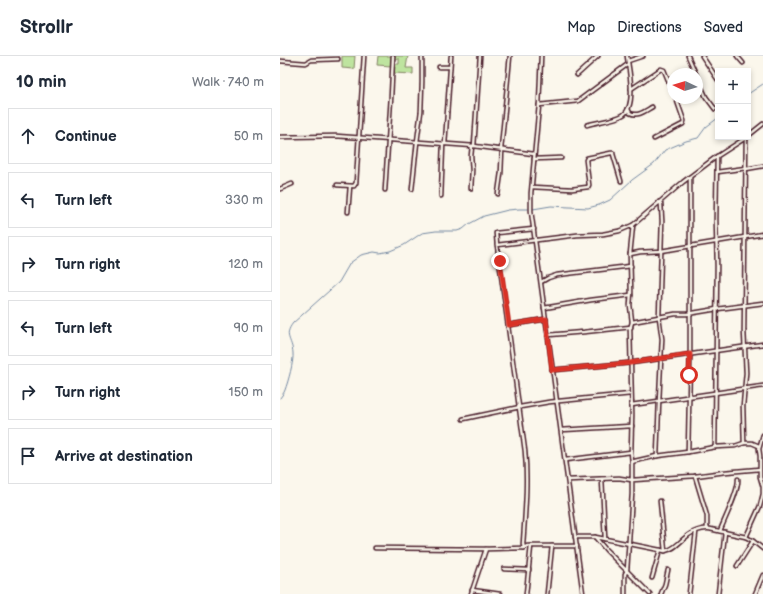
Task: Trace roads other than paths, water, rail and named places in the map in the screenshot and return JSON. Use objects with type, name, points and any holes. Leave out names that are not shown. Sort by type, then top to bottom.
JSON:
[{"type":"street","points":[[310,56],[311,60]]},
{"type":"street","points":[[337,185],[354,186],[356,183],[364,56]]},
{"type":"street","points":[[385,190],[393,56]]},
{"type":"street","points":[[412,189],[421,111],[422,56]]},
{"type":"street","points":[[441,196],[451,56]]},
{"type":"street","points":[[471,188],[471,156],[480,56]]},
{"type":"street","points":[[498,194],[510,56]]},
{"type":"street","points":[[541,56],[539,105],[532,187],[532,211],[583,594]]},
{"type":"street","points":[[577,75],[598,56]]},
{"type":"street","points":[[587,124],[618,117],[624,114],[628,109],[631,83],[627,56]]},
{"type":"street","points":[[539,105],[578,101],[628,63],[643,56]]},
{"type":"street","points":[[688,56],[693,68]]},
{"type":"street","points":[[702,56],[715,76]]},
{"type":"street","points":[[737,56],[743,63]]},
{"type":"street","points":[[280,61],[306,63],[311,60],[338,59]]},
{"type":"street","points":[[439,67],[450,68]]},
{"type":"street","points":[[631,89],[662,69],[664,70],[667,77]]},
{"type":"street","points":[[703,92],[715,109]]},
{"type":"street","points":[[654,139],[684,124],[678,104]]},
{"type":"street","points":[[628,109],[630,113],[635,115],[640,114],[652,107]]},
{"type":"street","points":[[751,134],[763,124]]},
{"type":"street","points":[[280,137],[336,136],[473,146],[534,154]]},
{"type":"street","points":[[498,245],[584,234],[603,234],[619,231],[633,225],[683,182],[742,140]]},
{"type":"street","points":[[744,443],[743,406],[746,373],[745,236],[747,140]]},
{"type":"street","points":[[532,187],[572,189],[588,188],[587,158],[611,153],[613,153],[620,181]]},
{"type":"street","points":[[715,447],[718,156]]},
{"type":"street","points":[[534,159],[561,158]]},
{"type":"street","points":[[717,172],[763,166]]},
{"type":"street","points":[[688,452],[690,354],[690,177]]},
{"type":"street","points":[[280,189],[292,184]]},
{"type":"street","points":[[348,212],[350,186]]},
{"type":"street","points":[[657,456],[662,339],[659,317],[662,221],[661,204],[659,202]]},
{"type":"street","points":[[625,594],[625,574],[627,570],[632,494],[630,327],[632,322],[630,305],[630,254],[633,225]]},
{"type":"street","points":[[524,548],[527,470],[520,407],[496,233],[534,229]]},
{"type":"street","points":[[630,254],[661,251],[763,234]]},
{"type":"street","points":[[541,282],[557,275],[631,266]]},
{"type":"street","points":[[544,308],[631,295]]},
{"type":"street","points":[[632,322],[675,314],[763,303]]},
{"type":"street","points":[[509,325],[546,319]]},
{"type":"street","points":[[548,335],[630,327]]},
{"type":"street","points":[[552,370],[630,363],[763,344]]},
{"type":"street","points":[[631,405],[763,386]]},
{"type":"street","points":[[463,419],[520,407],[631,394]]},
{"type":"street","points":[[561,430],[632,426]]},
{"type":"street","points":[[746,537],[760,506],[763,494],[760,477],[761,470],[759,446],[763,435]]},
{"type":"street","points":[[632,462],[657,456],[715,447],[735,446],[744,443],[752,443],[759,446]]},
{"type":"street","points":[[565,460],[631,452]]},
{"type":"street","points":[[567,480],[619,478],[632,480],[761,470]]},
{"type":"street","points":[[695,476],[707,516],[707,528]]},
{"type":"street","points":[[720,531],[736,491],[738,478]]},
{"type":"street","points":[[602,479],[605,539]]},
{"type":"street","points":[[660,501],[665,551]]},
{"type":"street","points":[[575,538],[596,537],[665,551],[674,548],[687,535],[707,528],[746,537],[763,550]]},
{"type":"street","points":[[689,594],[696,532]]},
{"type":"street","points":[[718,594],[725,532]]},
{"type":"street","points":[[596,537],[606,550],[650,594]]},
{"type":"street","points":[[737,566],[753,542]]},
{"type":"street","points":[[375,548],[486,549],[524,548],[527,546],[577,546]]},
{"type":"street","points":[[526,594],[531,546]]},
{"type":"street","points":[[548,594],[552,546]]},
{"type":"street","points":[[486,549],[471,592],[500,594]]},
{"type":"street","points":[[652,578],[660,550]]},
{"type":"street","points":[[504,569],[529,570]]},
{"type":"street","points":[[661,594],[668,570]]},
{"type":"street","points":[[755,594],[763,575]]},
{"type":"waterway","points":[[751,92],[763,84]]},
{"type":"waterway","points":[[533,209],[551,206],[588,208],[610,200],[632,180],[654,164],[665,150],[686,141],[698,138],[706,127],[715,120]]},
{"type":"waterway","points":[[280,398],[284,392],[293,361],[293,353],[288,335],[290,327],[339,282],[350,263],[361,255],[390,251],[404,245],[422,233],[457,231],[484,216],[508,210],[528,209]]}]
